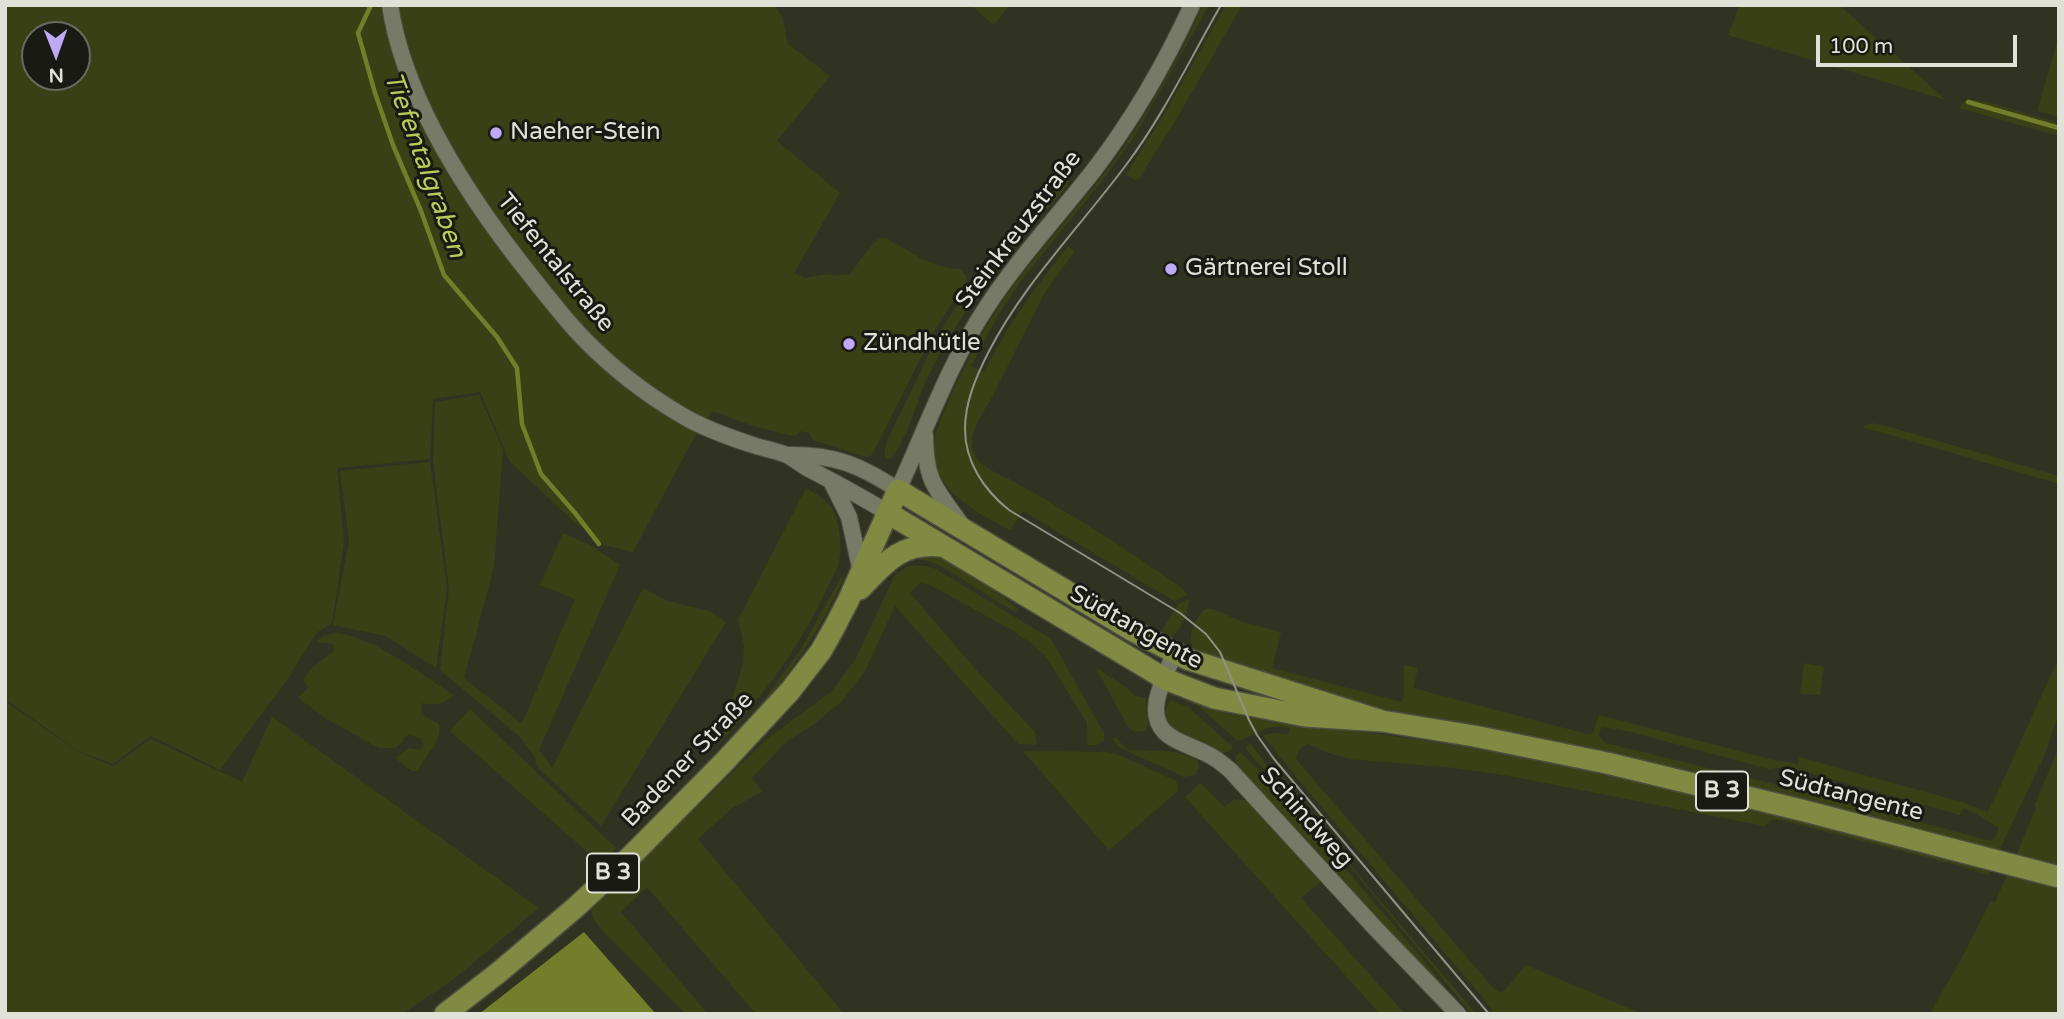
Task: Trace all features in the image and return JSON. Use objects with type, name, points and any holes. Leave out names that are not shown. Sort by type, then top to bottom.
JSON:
[{"type":"main road","name":"Badener Straße","points":[[445,1014],[576,907],[632,855],[768,717],[821,651],[848,601],[898,490]]},
{"type":"main road","name":"Südtangente","points":[[898,490],[1174,653],[1209,667],[1382,721]]},
{"type":"main road","name":"Südtangente","points":[[888,513],[1165,678],[1214,698],[1306,716],[1382,721],[1474,736],[1607,763],[1805,810],[2059,877]]},
{"type":"main road","name":"Badener Straße","points":[[848,601],[884,563],[916,546],[943,547]]},
{"type":"street","name":"Tiefentalstraße","points":[[390,5],[402,56],[445,150],[506,245],[582,336],[603,357],[684,417],[713,430],[788,455],[888,513]]},
{"type":"street","name":"Steinkreuzstraße","points":[[898,490],[953,366],[983,312],[1015,266],[1116,140],[1151,85],[1192,5]]},
{"type":"street","points":[[925,429],[926,466],[932,484],[967,533]]},
{"type":"street","name":"Tiefentalstraße","points":[[788,455],[833,458],[865,471],[898,490]]},
{"type":"street","points":[[831,481],[849,517],[861,572]]},
{"type":"street","name":"Schindweg","points":[[1174,653],[1158,696],[1156,712],[1157,720],[1165,733],[1208,754],[1230,769],[1376,929],[1458,1014]]},
{"type":"shaded area","points":[[5,5],[774,5],[782,16],[788,44],[830,76],[777,141],[840,193],[794,273],[805,278],[850,274],[878,239],[886,238],[931,263],[960,269],[967,277],[937,326],[872,455],[866,457],[813,440],[809,433],[800,431],[795,436],[789,435],[753,426],[712,411],[690,445],[633,552],[604,545],[571,519],[510,462],[480,392],[433,399],[430,459],[337,468],[344,542],[332,623],[316,633],[287,680],[220,770],[151,736],[113,764],[78,751],[5,699]]},
{"type":"shaded area","points":[[971,5],[1010,5],[994,25]]},
{"type":"shaded area","points":[[1203,5],[1209,5],[1136,134],[1105,177],[1020,282],[1000,312],[971,366],[984,372],[1013,322],[1044,277],[1068,246],[1075,251],[1044,294],[978,420],[972,439],[973,451],[985,466],[1101,533],[1184,590],[1187,595],[1174,601],[1023,511],[1010,530],[975,510],[945,483],[938,472],[933,451],[938,428],[950,398],[990,320],[1020,276],[1125,145],[1167,76]]},
{"type":"shaded area","points":[[1226,5],[1242,5],[1177,118],[1139,179],[1135,180],[1126,174],[1163,116]]},
{"type":"shaded area","points":[[1740,5],[1839,5],[1946,100],[1728,35]]},
{"type":"shaded area","points":[[2059,35],[2059,117],[2037,111]]},
{"type":"shaded area","points":[[1968,99],[2059,123],[2059,136],[1959,108]]},
{"type":"shaded area","points":[[1068,170],[1068,184],[1064,190],[1001,264],[959,322],[928,376],[902,441],[891,459],[888,459],[885,447],[888,439],[937,337],[955,308]]},
{"type":"shaded area","points":[[479,395],[503,449],[494,567],[464,678],[522,724],[575,599],[540,585],[563,533],[590,545],[620,565],[539,750],[552,768],[643,588],[668,601],[712,612],[726,622],[601,826],[536,766],[535,757],[520,737],[440,670],[449,589],[433,460],[435,402]]},
{"type":"shaded area","points":[[1872,423],[2059,476],[2059,484],[1863,427]]},
{"type":"shaded area","points":[[430,462],[447,588],[436,668],[386,636],[333,625],[349,541],[340,471]]},
{"type":"shaded area","points":[[806,488],[826,501],[834,512],[840,539],[838,565],[790,655],[764,691],[719,744],[743,663],[744,645],[738,620]]},
{"type":"shaded area","points":[[929,556],[965,568],[1018,609],[1015,612],[942,567],[916,558]]},
{"type":"shaded area","points":[[908,566],[936,569],[1051,639],[1104,733],[1104,740],[1097,745],[1087,745],[1087,723],[1046,657],[1035,646],[1012,630],[930,585],[920,583],[910,593],[978,672],[1035,732],[1037,745],[1018,744],[895,606],[865,671],[842,701],[813,725],[787,741],[752,778],[762,792],[732,808],[698,839],[844,1014],[756,1014],[647,887],[621,912],[708,1014],[686,1014],[602,930],[593,918],[591,910],[768,738],[831,692],[855,660],[895,575]]},
{"type":"shaded area","points":[[844,572],[830,606],[795,663],[741,732],[726,749],[722,748],[764,700],[801,649]]},
{"type":"shaded area","points":[[1189,599],[1188,609],[1178,630],[1171,637],[1161,632],[1178,604]]},
{"type":"shaded area","points":[[1206,609],[1281,632],[1272,668],[1402,702],[1404,665],[1418,668],[1413,688],[1587,734],[1593,733],[1599,715],[1774,760],[1798,764],[1799,757],[1962,802],[1987,812],[2059,657],[2059,714],[2044,756],[1998,853],[1555,745],[1348,700],[1197,654],[1191,644],[1191,633]],"holes":[[[1603,727],[1769,769],[1796,769],[1960,815],[1964,808],[1999,828],[1991,841],[1807,792],[1605,743],[1599,736]]]},
{"type":"shaded area","points":[[337,633],[382,649],[454,695],[438,704],[421,703],[422,715],[439,724],[439,731],[418,771],[412,771],[395,758],[409,748],[419,750],[424,745],[420,738],[409,735],[395,748],[379,748],[327,719],[298,698],[308,688],[303,679],[312,668],[335,650],[333,644],[316,642],[325,635]]},
{"type":"shaded area","points":[[1804,663],[1824,667],[1820,695],[1800,694]]},
{"type":"shaded area","points":[[1096,668],[1135,696],[1145,698],[1148,724],[1145,731],[1135,732],[1128,727]]},
{"type":"shaded area","points":[[1183,695],[1309,724],[1538,757],[1632,777],[1991,868],[1988,875],[1780,820],[1771,820],[1764,826],[1510,776],[1350,759],[1308,744],[1300,749],[1296,758],[1302,766],[1495,990],[1502,993],[1526,965],[1640,1013],[1489,1014],[1492,1010],[1484,999],[1263,735],[1289,734],[1290,728],[1267,728],[1238,741],[1198,706],[1176,696]]},
{"type":"shaded area","points":[[1170,700],[1188,707],[1233,749],[1217,752],[1180,733],[1166,716]]},
{"type":"shaded area","points":[[5,701],[77,751],[113,766],[151,739],[242,782],[272,717],[539,908],[454,979],[402,1014],[5,1014]]},
{"type":"shaded area","points":[[470,709],[616,848],[600,863],[450,731]]},
{"type":"shaded area","points":[[1116,737],[1126,749],[1181,753],[1198,761],[1199,768],[1195,775],[1184,777],[1121,748],[1112,739]]},
{"type":"shaded area","points":[[1250,743],[1476,1014],[1472,1014],[1312,821],[1247,751],[1246,747]]},
{"type":"shaded area","points":[[2059,747],[2059,869],[2015,858]]},
{"type":"shaded area","points":[[1023,751],[1107,752],[1122,756],[1176,781],[1177,792],[1109,850]]},
{"type":"shaded area","points":[[1240,752],[1303,819],[1459,1005],[1237,767],[1235,757]]},
{"type":"shaded area","points":[[1200,783],[1225,807],[1235,799],[1249,801],[1322,881],[1301,898],[1405,1014],[1380,1014],[1185,797]]},
{"type":"shaded area","points":[[2008,873],[2059,886],[2059,1014],[1930,1014],[1991,901],[1995,902]]},
{"type":"shaded area","points":[[584,932],[656,1014],[479,1014]]},
{"type":"waterway","name":"Tiefentalgraben","points":[[371,5],[358,33],[393,145],[444,275],[497,337],[517,368],[522,424],[541,474],[599,544]]},
{"type":"waterway","points":[[1968,102],[2059,128]]},
{"type":"tram line","points":[[1221,5],[1139,146],[1035,279],[1002,327],[975,380],[969,399],[965,419],[968,453],[984,484],[1009,510],[1180,613],[1206,634],[1220,652],[1249,720],[1274,759],[1489,1014]]},
{"type":"place","name":"Naeher-Stein","points":[[496,133]]},
{"type":"place","name":"Gärtnerei Stoll","points":[[1171,269]]},
{"type":"place","name":"Zündhütle","points":[[849,344]]}]
